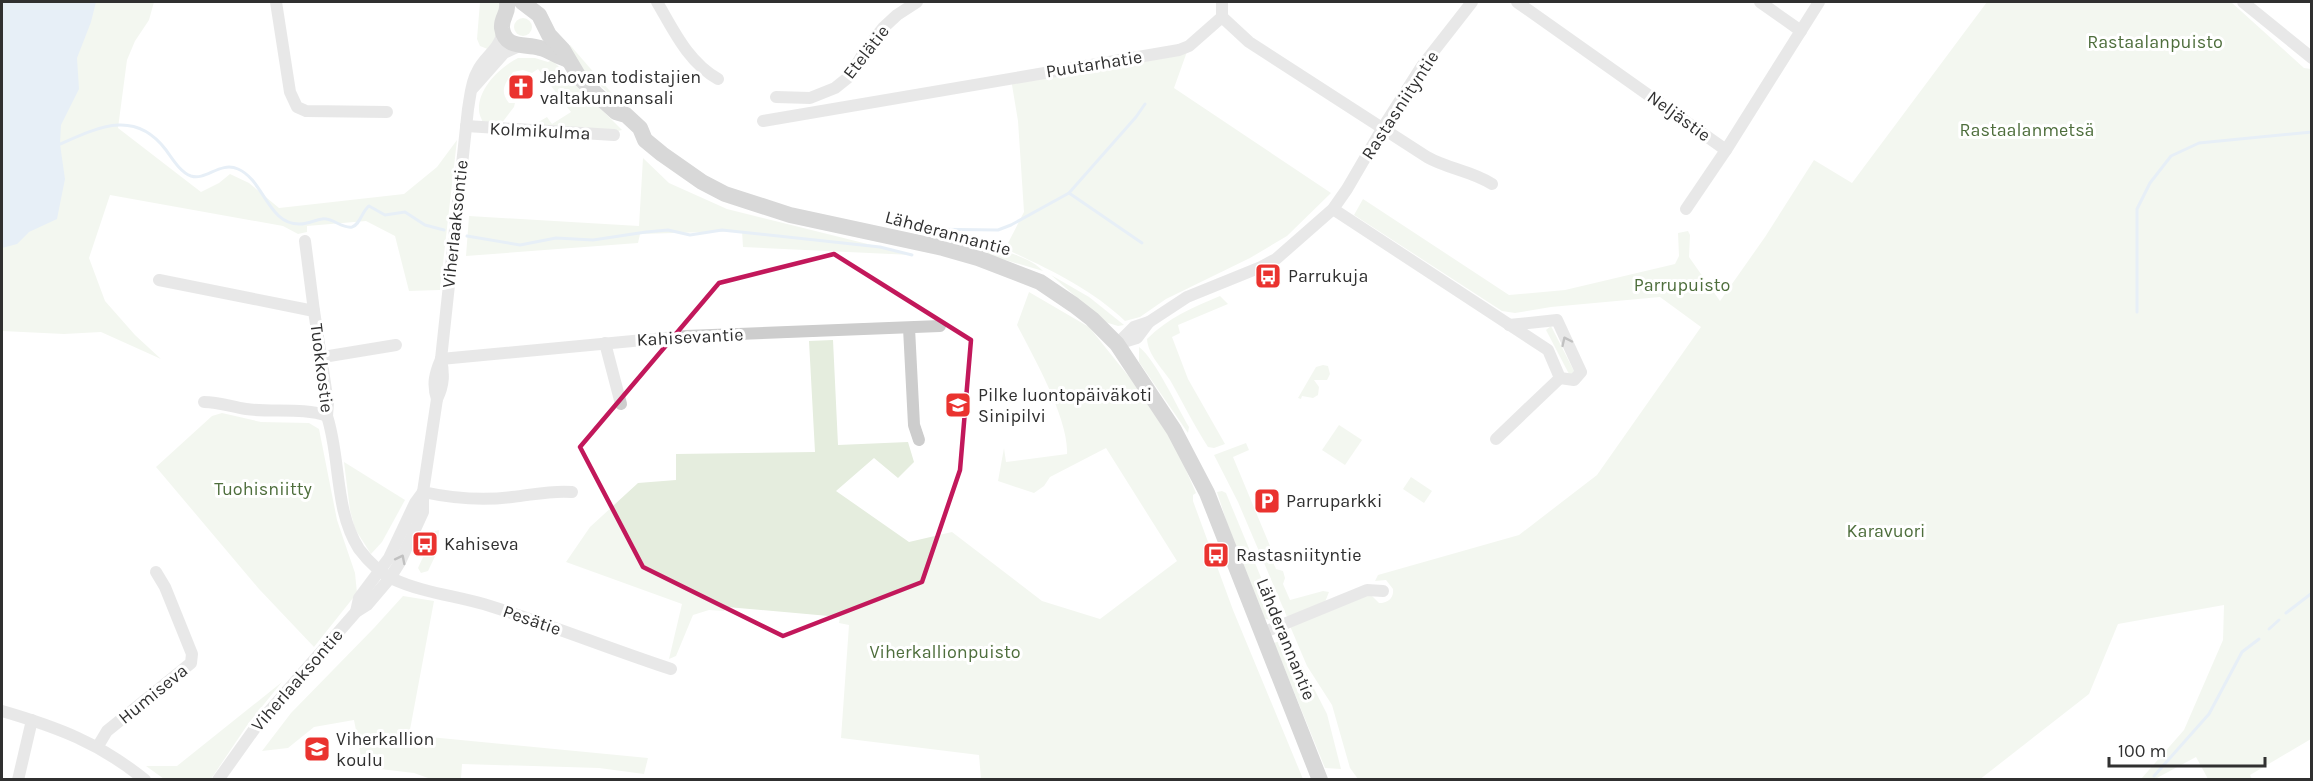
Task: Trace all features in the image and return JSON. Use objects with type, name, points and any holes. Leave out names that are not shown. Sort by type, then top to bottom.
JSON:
[{"type":"main road","points":[[524,4],[537,12],[542,22]]},
{"type":"main road","points":[[507,7],[503,32],[509,41],[567,59]]},
{"type":"main road","name":"Lähderannantie","points":[[542,22],[579,76],[616,112],[619,122],[633,136],[645,140],[679,168],[725,194],[790,215],[943,248],[1019,273],[1040,282],[1092,319],[1117,344],[1156,400],[1190,457],[1207,493],[1320,780]]},
{"type":"street","points":[[276,2],[290,92],[297,107],[306,111],[387,112]]},
{"type":"street","points":[[657,2],[689,56],[706,72],[718,79]]},
{"type":"street","name":"Etelätie","points":[[776,97],[810,98],[835,88],[850,76],[864,52],[883,28],[917,2]]},
{"type":"street","points":[[1222,2],[1222,17],[1249,42],[1437,163],[1478,175],[1492,184]]},
{"type":"street","name":"Rastasniityntie","points":[[1117,344],[1134,341],[1149,322],[1188,297],[1276,259],[1333,209],[1422,66],[1472,2]]},
{"type":"street","name":"Neljästie","points":[[1517,2],[1726,150],[1819,2]]},
{"type":"street","points":[[1760,2],[1801,31]]},
{"type":"street","points":[[2242,2],[2312,58]]},
{"type":"street","points":[[507,7],[514,8],[524,4]]},
{"type":"street","name":"Puutarhatie","points":[[763,122],[1179,50],[1189,46],[1222,17]]},
{"type":"street","points":[[472,89],[504,53],[525,45],[541,34],[542,22]]},
{"type":"street","name":"Viherlaaksontie","points":[[218,780],[258,724],[356,612],[367,604],[423,512],[423,492],[437,399],[434,388],[435,375],[441,359],[472,89],[476,73],[498,47],[503,32]]},
{"type":"street","name":"Kolmikulma","points":[[466,126],[614,135]]},
{"type":"street","points":[[1686,210],[1726,150]]},
{"type":"street","points":[[1333,209],[1548,350],[1560,378]]},
{"type":"street","points":[[305,241],[315,311]]},
{"type":"street","name":"Tuokkostie","points":[[159,279],[315,311],[329,406],[327,416],[346,521],[359,548],[370,563],[385,574]]},
{"type":"street","points":[[1509,325],[1557,320],[1581,372],[1574,380],[1560,378]]},
{"type":"street","name":"Kahisevantie","points":[[441,359],[686,336],[940,326]]},
{"type":"street","points":[[909,328],[914,425],[919,440]]},
{"type":"street","points":[[605,343],[621,404]]},
{"type":"street","points":[[323,357],[396,345]]},
{"type":"street","points":[[1496,439],[1560,378]]},
{"type":"street","points":[[204,402],[218,402],[245,409],[327,416]]},
{"type":"street","points":[[423,492],[467,498],[509,498],[559,490],[572,492]]},
{"type":"street","name":"Humiseva","points":[[98,746],[107,731],[191,663],[192,654],[165,587],[156,572]]},
{"type":"street","name":"Pesätie","points":[[385,574],[406,584],[538,621],[671,669]]},
{"type":"street","points":[[1262,633],[1367,590],[1383,591]]},
{"type":"street","points":[[2,711],[73,734],[98,746],[146,780]]},
{"type":"street","points":[[18,780],[32,720]]},
{"type":"street","name":"Viherlaaksontie","points":[[228,780],[239,750]]},
{"type":"highlighted area","points":[[834,254],[971,340],[960,470],[922,582],[783,636],[643,567],[580,447],[719,283]]},
{"type":"green space","points":[[2,2],[154,2],[149,20],[135,41],[127,60],[118,128],[201,192],[219,183],[230,174],[249,183],[279,208],[404,194],[437,167],[457,140],[440,290],[409,291],[395,236],[366,221],[307,226],[307,232],[298,234],[283,226],[110,195],[89,258],[105,301],[135,335],[161,359],[101,332],[64,334],[2,331]]},
{"type":"green space","points":[[480,2],[501,2],[498,35],[490,50],[480,46],[477,39]]},
{"type":"green space","name":"Karavuori","points":[[1987,2],[2231,2],[2304,68],[2311,69],[2311,739],[2250,775],[2252,779],[2208,779],[2196,757],[2155,779],[2141,779],[2184,730],[2223,640],[2224,605],[2118,624],[2089,694],[1979,780],[1358,779],[1350,768],[1332,705],[1307,666],[1290,626],[1365,595],[1371,595],[1379,603],[1388,601],[1393,589],[1386,580],[1375,581],[1378,575],[1519,535],[1597,475],[1701,327],[1660,297],[1551,307],[1515,313],[1502,311],[1354,215],[1363,199],[1509,295],[1565,290],[1675,264],[1679,256],[1678,233],[1688,231],[1690,235],[1689,257],[1720,301],[1765,237],[1814,160],[1852,183]]},
{"type":"green space","points":[[523,18],[529,21],[532,27],[529,33],[523,36],[517,33],[514,27],[517,21]]},
{"type":"green space","points":[[570,45],[622,105],[584,71],[568,46]]},
{"type":"green space","points":[[1189,46],[1174,88],[1331,193],[1287,236],[1250,258],[1166,299],[1140,317],[1125,321],[1085,290],[1010,251],[1008,243],[1024,212],[1018,121],[1011,79]]},
{"type":"green space","points":[[518,58],[535,58],[548,62],[552,60],[622,130],[614,132],[535,124],[547,117],[552,124],[571,112],[538,69],[532,73],[523,70],[513,72],[506,83],[504,95],[509,103],[515,103],[514,107],[501,124],[483,123],[479,112],[486,86],[497,73]]},
{"type":"green space","points":[[643,158],[669,183],[727,209],[912,255],[743,247],[742,231],[640,234],[638,243],[466,256],[469,216],[639,226]]},
{"type":"green space","points":[[930,238],[1006,251],[1034,263],[1043,271]]},
{"type":"green space","points":[[1051,275],[1089,297],[1124,325],[1118,326],[1105,322]]},
{"type":"green space","name":"Viherkallionpuisto","points":[[1029,292],[1089,327],[1130,378],[1175,445],[1196,493],[1193,495],[1193,501],[1233,610],[1303,779],[981,779],[979,755],[841,738],[849,625],[839,623],[840,617],[727,607],[724,611],[709,610],[693,615],[676,656],[669,659],[682,604],[566,562],[590,527],[638,483],[676,480],[676,454],[815,452],[809,341],[833,340],[838,445],[908,442],[914,462],[898,478],[874,458],[836,491],[909,542],[952,532],[1042,601],[1100,619],[1177,561],[1106,448],[1050,477],[1044,486],[1034,493],[998,481],[1004,448],[1006,462],[1067,454],[1066,440],[1056,406],[1017,325]]},
{"type":"green space","points":[[1220,296],[1228,304],[1178,325],[1180,333],[1172,337],[1188,379],[1225,444],[1214,448],[1208,447],[1203,439],[1170,380],[1153,356],[1147,339],[1172,319]]},
{"type":"green space","points":[[1551,326],[1574,371],[1572,374],[1569,374],[1546,330]]},
{"type":"green space","points":[[1139,347],[1146,353],[1166,384],[1189,427],[1188,433],[1139,362]]},
{"type":"green space","points":[[1328,366],[1330,374],[1327,380],[1314,380],[1319,387],[1318,395],[1313,398],[1302,396],[1301,399],[1298,398],[1316,367]]},
{"type":"green space","name":"Tuohisniitty","points":[[222,413],[261,422],[309,423],[319,429],[337,520],[355,573],[357,593],[314,647],[259,589],[156,467],[212,416]]},
{"type":"green space","points":[[1339,425],[1362,440],[1345,465],[1322,450]]},
{"type":"green space","points":[[1246,443],[1249,450],[1233,457],[1270,546],[1267,549],[1276,569],[1283,571],[1285,578],[1283,584],[1290,600],[1323,591],[1329,592],[1325,602],[1287,617],[1238,502],[1214,455]]},
{"type":"green space","points":[[344,462],[405,500],[382,542],[371,554],[355,529],[350,510]]},
{"type":"green space","points":[[1411,477],[1432,491],[1424,503],[1403,489]]},
{"type":"green space","points":[[1217,492],[1226,493],[1279,621],[1265,619],[1227,523]]},
{"type":"green space","points":[[439,530],[437,552],[428,571],[421,573],[418,568],[435,531]]},
{"type":"green space","points":[[403,596],[434,601],[409,735],[648,758],[644,774],[599,768],[462,764],[461,779],[431,779],[414,773],[363,767],[354,720],[314,727],[288,748],[262,751],[291,713]]},
{"type":"green space","points":[[1288,638],[1327,714],[1341,769],[1325,768],[1274,643]]},
{"type":"green space","points":[[282,682],[248,724],[211,779],[164,779],[146,766],[177,766]]},
{"type":"water","points":[[2,2],[96,2],[77,58],[79,89],[61,125],[60,144],[65,179],[57,219],[29,232],[17,244],[2,248]]},
{"type":"waterway","points":[[920,229],[998,230],[1069,193],[1145,104]]},
{"type":"waterway","points":[[60,144],[103,128],[116,125],[129,126],[142,129],[154,137],[180,168],[191,176],[202,176],[225,167],[238,169],[254,182],[273,210],[289,222],[303,224],[326,219],[352,227],[357,224],[369,206],[385,215],[405,212],[425,225],[444,230]]},
{"type":"waterway","points":[[2137,312],[2137,209],[2150,183],[2171,156],[2199,143],[2312,132]]},
{"type":"waterway","points":[[1069,193],[1142,243]]},
{"type":"waterway","points":[[467,236],[520,245],[556,238],[593,240],[668,230],[690,235],[722,230],[880,247],[912,255]]},
{"type":"waterway","points":[[2286,613],[2312,593]]},
{"type":"waterway","points":[[2269,629],[2279,620]]},
{"type":"waterway","points":[[2154,776],[2209,714],[2242,652],[2259,639]]},
{"type":"place","name":"Jehovan todistajien valtakunnansali","points":[[521,87]]},
{"type":"place","name":"Parrukuja","points":[[1268,276]]},
{"type":"place","name":"Pilke luontopäiväkoti Sinipilvi","points":[[958,405]]},
{"type":"place","name":"Parruparkki","points":[[1267,501]]},
{"type":"place","name":"Kahiseva","points":[[425,544]]},
{"type":"place","name":"Rastasniityntie","points":[[1216,555]]},
{"type":"place","name":"Viherkallion koulu","points":[[317,749]]},
{"type":"park label","name":"Rastaalanpuisto","points":[[2155,42]]},
{"type":"park label","name":"Rastaalanmetsä","points":[[2027,130]]},
{"type":"park label","name":"Parrupuisto","points":[[1682,285]]}]
